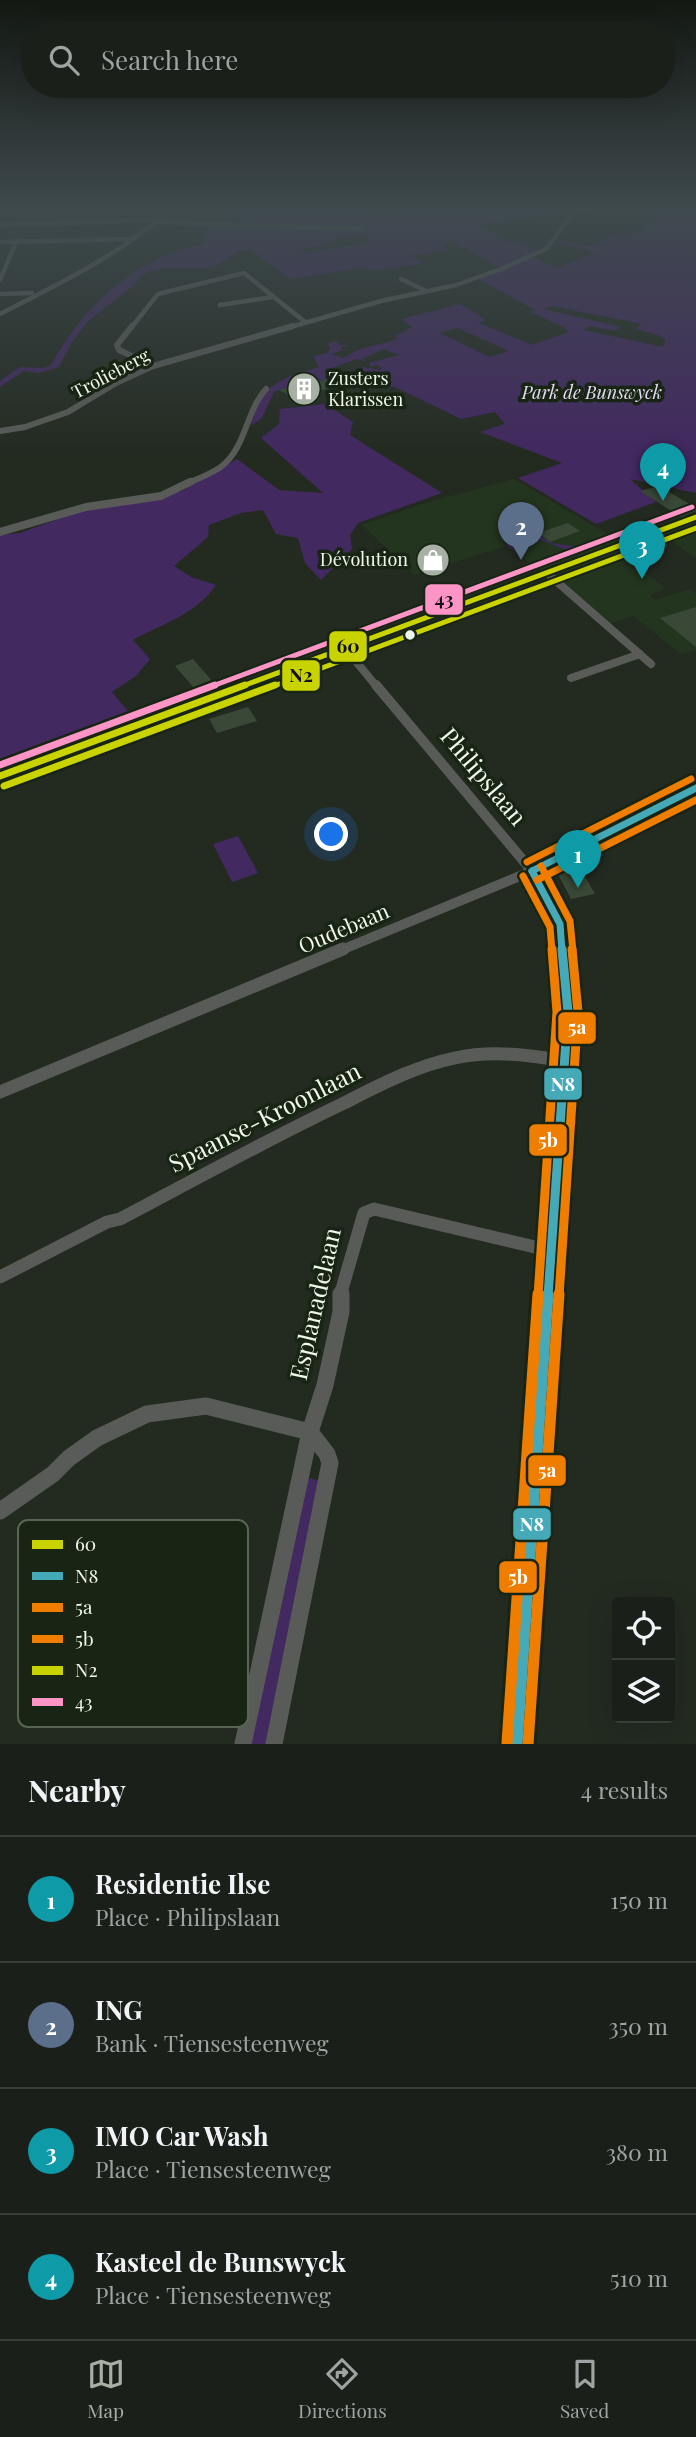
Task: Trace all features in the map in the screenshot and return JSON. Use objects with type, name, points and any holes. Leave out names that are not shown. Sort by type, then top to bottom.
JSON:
[{"type":"main road","points":[[0,776],[696,517]]},
{"type":"main road","points":[[665,530],[696,523]]},
{"type":"street","points":[[0,314],[47,289]]},
{"type":"street","points":[[153,366],[119,350],[117,345],[158,294],[170,289]]},
{"type":"street","points":[[264,289],[305,322]]},
{"type":"street","name":"Trolieberg","points":[[0,431],[37,423],[68,412],[116,383],[153,366],[305,322],[434,289]]},
{"type":"street","points":[[0,294],[41,292]]},
{"type":"street","points":[[220,305],[273,297]]},
{"type":"street","points":[[0,532],[86,507],[161,496],[221,467],[236,452],[257,399],[266,389]]},
{"type":"street","points":[[548,574],[651,664]]},
{"type":"street","name":"Philipslaan","points":[[345,648],[532,872],[560,924],[568,1012],[566,1061],[517,1744]]},
{"type":"street","points":[[571,678],[640,654]]},
{"type":"street","name":"Oudebaan","points":[[0,1092],[532,872],[696,788]]},
{"type":"street","name":"Spaanse-Kroonlaan","points":[[0,1277],[107,1222],[120,1219],[342,1101],[413,1070],[467,1055],[488,1053],[566,1061]]},
{"type":"street","name":"Esplanadelaan","points":[[248,1721],[310,1432],[325,1385],[341,1312],[340,1297],[364,1213],[374,1209],[552,1251]]},
{"type":"street","points":[[0,1511],[53,1474],[69,1458],[97,1438],[147,1415],[206,1406],[310,1432],[327,1454],[330,1463],[274,1744]]},
{"type":"shaded area","points":[[514,479],[614,538],[622,556],[666,588],[650,595],[656,600],[690,589],[696,594],[696,650],[681,654],[633,616],[606,625],[548,574],[505,546],[415,575],[362,525],[425,503]]},
{"type":"shaded area","points":[[696,517],[696,558],[658,532]]},
{"type":"green space","points":[[111,289],[129,289],[88,321],[72,342],[59,367],[39,373],[24,371],[0,387],[0,381],[20,367],[43,368],[51,365],[64,343],[95,304]]},
{"type":"green space","name":"Park de Bunswyck","points":[[498,289],[696,289],[696,493],[630,479],[656,502],[596,524],[518,478],[562,463],[480,432],[505,424],[495,412],[461,419],[395,387],[383,385],[377,379],[379,375],[359,371],[363,367],[382,370],[378,365],[370,367],[369,363],[399,355],[384,349],[363,358],[365,361],[356,359],[324,371],[334,376],[327,379],[274,392],[262,418],[251,426],[260,400],[267,392],[293,375],[319,367],[313,356],[328,353],[330,348],[327,344],[335,341],[341,345],[352,346],[340,347],[343,350],[331,354],[343,358],[356,351],[398,339],[395,336],[412,327],[401,319],[460,304],[486,320],[479,323],[532,345],[569,332],[564,327],[530,312],[535,310]],"holes":[[[552,306],[642,324],[635,329],[666,340],[663,347],[584,330],[589,326],[615,331],[621,327],[543,309]],[[457,328],[508,351],[490,357],[440,333]]]},
{"type":"green space","points":[[325,404],[353,422],[350,435],[442,493],[358,523],[350,535],[352,549],[321,580],[305,563],[298,538],[276,534],[263,510],[241,513],[209,525],[208,537],[174,566],[191,577],[216,585],[189,611],[133,640],[150,659],[136,676],[112,692],[133,717],[0,765],[0,535],[20,533],[84,510],[182,491],[237,459],[279,490],[323,493],[261,438],[279,424],[280,409]]},
{"type":"green space","points":[[531,530],[551,543],[591,549],[570,550],[537,539],[517,545],[522,550],[516,552],[506,545],[522,539],[517,535]]},
{"type":"green space","points":[[238,836],[258,873],[232,882],[213,844]]},
{"type":"green space","points":[[303,1477],[318,1480],[319,1486],[266,1744],[246,1744]]},
{"type":"building","name":"Zusters Klarissen","points":[[329,379],[340,385],[296,398],[278,390]]},
{"type":"building","points":[[659,486],[696,508],[696,511],[681,517],[640,491]]},
{"type":"building","points":[[568,523],[580,531],[550,542],[538,533]]},
{"type":"building","points":[[696,607],[696,647],[660,618]]},
{"type":"building","points":[[193,659],[212,681],[194,688],[175,666]]},
{"type":"building","points":[[248,707],[257,721],[217,733],[209,719]]},
{"type":"building","points":[[577,861],[586,871],[583,873],[595,894],[571,899],[556,870]]},
{"type":"transit line","name":"43","points":[[0,765],[692,507]]},
{"type":"transit line","name":"60","points":[[0,776],[696,517]]},
{"type":"transit line","name":"N2","points":[[4,786],[696,528]]},
{"type":"transit line","name":"5b","points":[[527,862],[691,779]]},
{"type":"transit line","name":"N8","points":[[532,871],[696,788]]},
{"type":"transit line","name":"5a","points":[[537,880],[696,800]]},
{"type":"transit line","name":"5a","points":[[528,1744],[578,1012],[570,921],[541,866]]},
{"type":"transit line","name":"N8","points":[[517,1744],[568,1012],[560,924],[532,871]]},
{"type":"transit line","name":"5b","points":[[507,1743],[557,1012],[550,927],[523,876]]},
{"type":"place","name":"Zusters Klarissen","points":[[304,389]]},
{"type":"place","name":"Kasteel de Bunswyck","points":[[663,501]]},
{"type":"place","name":"Dévolution","points":[[433,560]]},
{"type":"place","name":"ING","points":[[521,560]]},
{"type":"place","name":"IMO Car Wash","points":[[642,579]]},
{"type":"place","name":"Residentie Ilse","points":[[578,888]]}]
